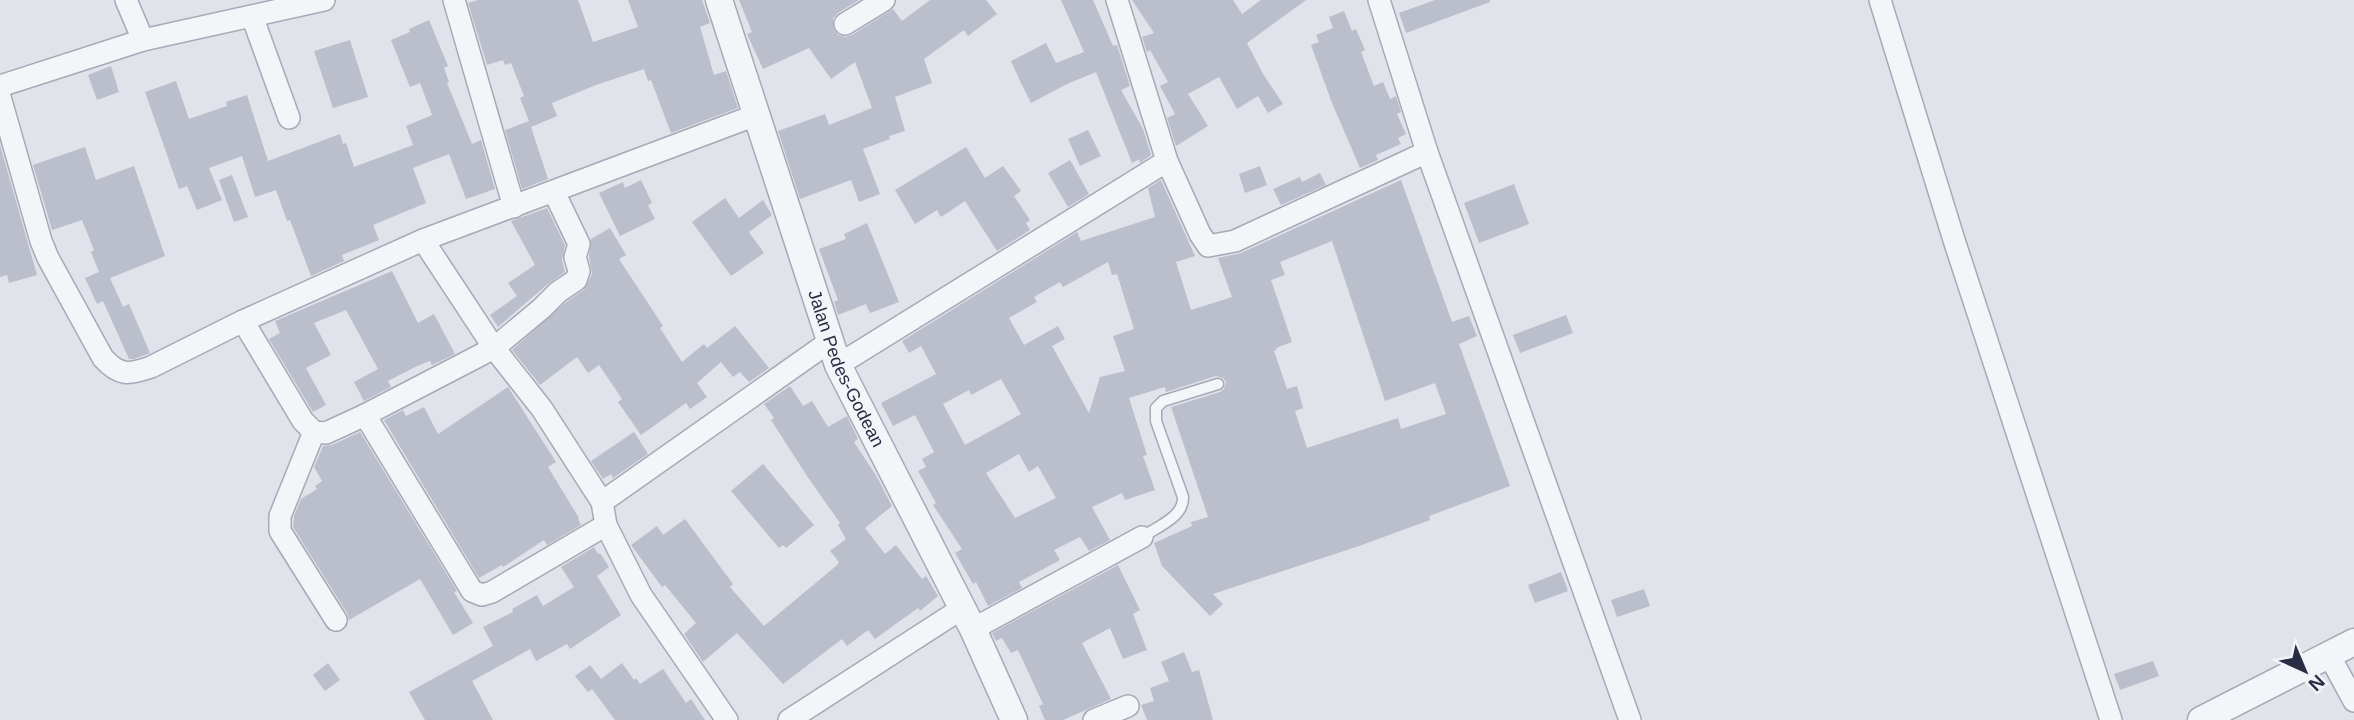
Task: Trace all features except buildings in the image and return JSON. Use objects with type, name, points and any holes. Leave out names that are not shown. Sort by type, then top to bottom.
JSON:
[{"type":"street","points":[[126,0],[143,40]]},
{"type":"street","points":[[0,86],[143,40],[324,0]]},
{"type":"street","points":[[454,0],[514,207]]},
{"type":"street","name":"Jalan Pedes-Godean","points":[[719,0],[833,353],[967,619],[1014,720]]},
{"type":"street","points":[[845,24],[884,0]]},
{"type":"street","points":[[1117,0],[1167,162],[1205,244],[1213,247],[1235,241],[1427,152]]},
{"type":"street","points":[[1379,0],[1427,152],[1630,720]]},
{"type":"street","points":[[1880,0],[1954,240],[2111,720]]},
{"type":"street","points":[[252,16],[289,118]]},
{"type":"street","points":[[0,97],[48,258],[103,358],[111,367],[122,373],[136,373],[243,321],[423,240],[755,115]]},
{"type":"street","points":[[603,502],[833,353],[1077,219],[1167,162]]},
{"type":"street","points":[[243,321],[303,421],[314,432],[326,433],[494,348],[579,276],[575,262],[579,244],[554,192]]},
{"type":"street","points":[[423,240],[494,348],[542,409],[603,502],[606,525],[641,595],[727,720]]},
{"type":"street","points":[[365,415],[472,591],[482,595],[492,592],[606,525]]},
{"type":"street","points":[[314,432],[279,516],[280,531],[336,620]]},
{"type":"street","points":[[789,720],[967,619],[1134,542]]},
{"type":"street","points":[[2201,720],[2354,642]]},
{"type":"street","points":[[2329,655],[2354,701]]},
{"type":"street","points":[[1094,720],[1128,706]]},
{"type":"lane","points":[[1134,542],[1179,513],[1184,505],[1156,421],[1156,408],[1163,401],[1218,384]]}]
